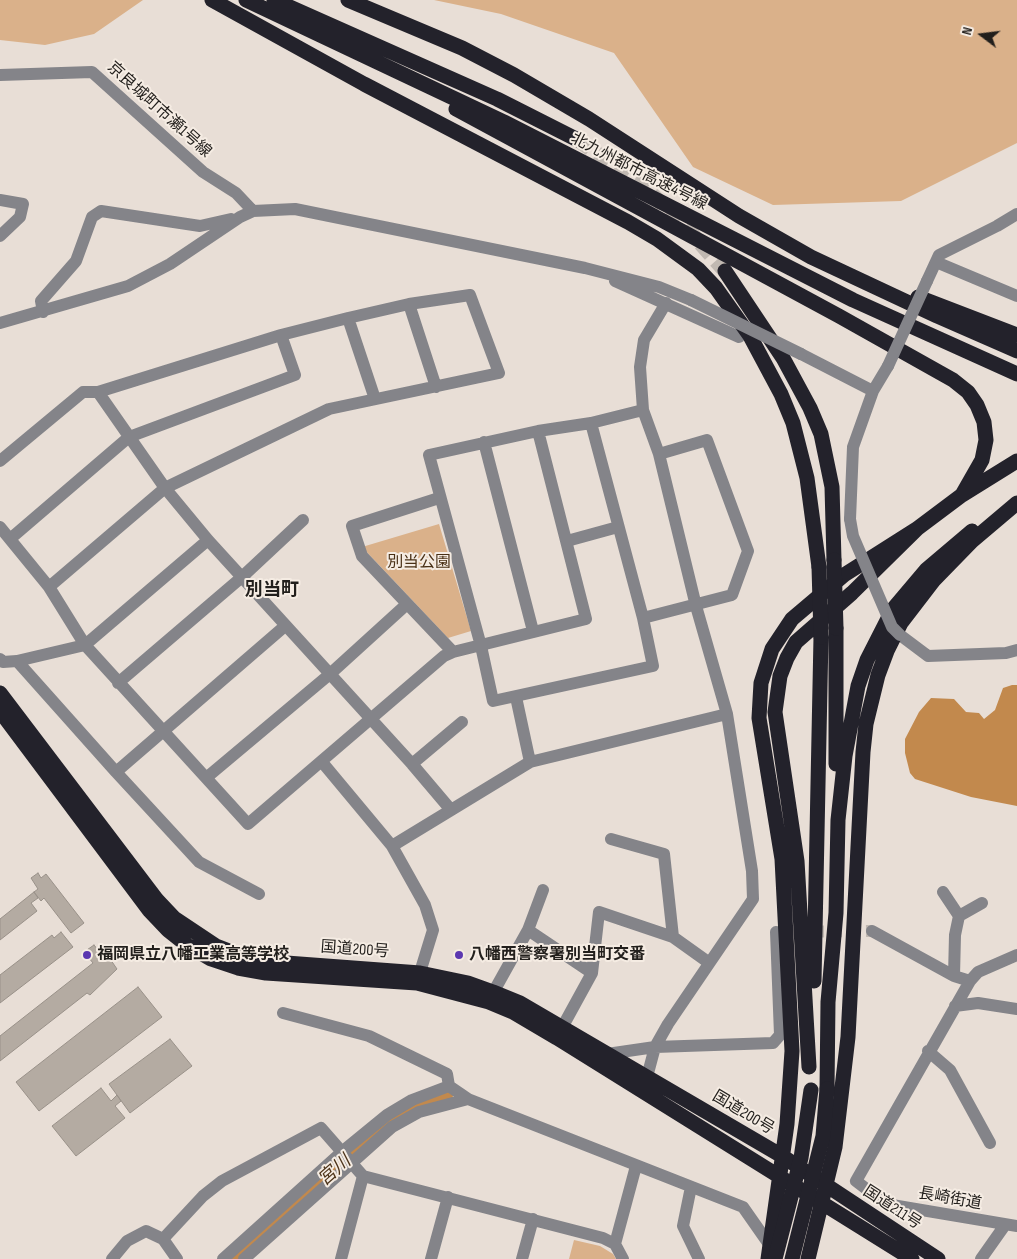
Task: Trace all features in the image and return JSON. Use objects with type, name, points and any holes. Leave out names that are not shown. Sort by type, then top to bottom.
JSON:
[{"type":"highway","points":[[212,0],[364,84],[657,238],[698,269],[716,288],[750,336],[766,364],[790,416],[813,506],[819,567],[821,637],[815,965],[809,1067]]},
{"type":"highway","name":"北九州都市高速4号線","points":[[246,0],[513,126],[853,300],[1017,374]]},
{"type":"highway","points":[[274,0],[446,75],[578,140]]},
{"type":"highway","name":"北九州都市高速4号線","points":[[348,0],[454,45],[514,75],[589,119],[739,216],[811,257],[1017,351]]},
{"type":"highway","points":[[355,51],[500,134],[839,316],[953,380],[968,392],[977,405],[984,422],[986,440],[982,460],[962,495]]},
{"type":"highway","points":[[811,257],[1017,335]]},
{"type":"highway","points":[[725,271],[790,371],[810,408],[821,434],[832,487],[836,628],[836,913]]},
{"type":"highway","points":[[782,1156],[790,1094],[791,1012],[780,842],[759,718],[761,683],[772,649],[792,619],[844,575],[918,528],[962,495],[1017,460]]},
{"type":"highway","points":[[792,1259],[824,1136],[827,1089],[828,1002],[836,913],[838,820],[851,713],[867,660],[893,609],[926,570],[946,550],[1017,497]]},
{"type":"highway","points":[[808,1259],[835,1147],[848,1037],[866,724],[878,675],[890,644],[918,600],[972,541],[1017,503]]},
{"type":"highway","points":[[952,563],[1017,514]]},
{"type":"highway","points":[[771,1255],[801,1158],[811,1090],[796,852],[790,803],[776,730],[776,693],[786,658],[796,642],[852,593],[918,528]]},
{"type":"highway","name":"国道200号","points":[[0,693],[157,900],[192,932],[216,946],[242,956],[273,962],[418,978]]},
{"type":"highway","name":"国道200号","points":[[0,711],[150,910],[168,930],[187,945],[211,959],[238,968],[266,973],[460,981],[491,997],[520,1003],[559,1033],[604,1060],[822,1204]]},
{"type":"highway","name":"国道200号","points":[[604,1060],[647,1077],[782,1156],[826,1186]]},
{"type":"highway","name":"国道200号","points":[[771,1255],[778,1176],[782,1156]]},
{"type":"highway","name":"国道211号","points":[[826,1186],[938,1259]]},
{"type":"highway","name":"国道211号","points":[[822,1204],[912,1259]]},
{"type":"street","name":"京良城町市瀬1号線","points":[[0,75],[92,72],[203,172],[236,193],[253,211]]},
{"type":"street","points":[[0,200],[23,204],[20,217],[0,236]]},
{"type":"street","points":[[0,323],[128,286],[170,264],[240,217],[253,211],[295,209],[585,268],[659,287],[691,300],[873,391]]},
{"type":"street","points":[[43,312],[40,301],[76,261],[92,217],[101,211],[200,226],[240,217]]},
{"type":"street","points":[[1017,214],[939,255],[888,366],[873,391],[853,447],[850,519],[853,536],[892,627],[900,635],[928,656],[1006,653],[1017,650]]},
{"type":"street","points":[[936,262],[1017,296]]},
{"type":"street","points":[[585,268],[738,337]]},
{"type":"street","points":[[0,460],[83,392],[98,392],[280,335],[408,304],[470,295],[499,373],[329,409],[165,488],[49,587]]},
{"type":"street","points":[[647,1077],[655,1047],[668,1024],[708,962],[753,899],[752,870],[727,714],[696,606],[659,454],[643,410],[640,368],[644,340],[666,303]]},
{"type":"street","points":[[408,304],[436,387]]},
{"type":"street","points":[[348,318],[375,398]]},
{"type":"street","points":[[10,539],[129,437],[295,375],[280,335]]},
{"type":"street","points":[[98,392],[165,488],[208,540],[452,810]]},
{"type":"street","points":[[591,423],[643,618],[653,666],[493,701],[481,646],[439,498],[429,455],[538,431],[591,423],[643,410]]},
{"type":"street","points":[[0,527],[49,587],[85,645],[161,731],[248,824],[444,656],[533,631],[586,619],[538,431]]},
{"type":"street","points":[[643,618],[696,606],[732,595],[748,551],[707,440],[659,454]]},
{"type":"street","points":[[484,442],[533,631]]},
{"type":"street","points":[[439,498],[352,526],[362,556],[453,652]]},
{"type":"street","points":[[118,683],[242,577],[303,520]]},
{"type":"street","points":[[567,541],[618,527]]},
{"type":"street","points":[[0,659],[3,662],[17,661],[85,645],[208,540]]},
{"type":"street","points":[[206,778],[330,674],[407,604]]},
{"type":"street","points":[[116,772],[161,731],[285,626]]},
{"type":"street","points":[[17,661],[199,862],[259,894]]},
{"type":"street","points":[[516,697],[530,762]]},
{"type":"street","points":[[392,846],[530,762],[727,714]]},
{"type":"street","points":[[412,764],[462,722]]},
{"type":"street","points":[[322,762],[392,846],[425,905],[433,930],[418,978]]},
{"type":"street","points":[[611,839],[664,854],[673,937]]},
{"type":"street","points":[[491,997],[528,930],[543,890]]},
{"type":"street","points":[[943,892],[959,916],[955,935],[954,976]]},
{"type":"street","points":[[959,916],[982,903]]},
{"type":"street","points":[[559,1033],[592,973],[598,912],[673,937],[708,962]]},
{"type":"street","points":[[528,930],[592,973]]},
{"type":"street","points":[[872,931],[954,976],[970,981]]},
{"type":"street","points":[[604,1060],[655,1047],[773,1043],[780,1035],[776,932]]},
{"type":"street","points":[[990,1143],[950,1070],[928,1051],[970,981],[978,972],[1017,955]]},
{"type":"street","points":[[955,1006],[978,1003],[1017,1010]]},
{"type":"street","points":[[283,1012],[369,1036],[447,1074],[449,1086],[468,1099],[743,1207],[771,1255]]},
{"type":"street","name":"長崎街道","points":[[928,1051],[856,1181],[886,1204],[1011,1226]]},
{"type":"street","points":[[244,1259],[347,1158],[387,1115],[412,1100],[449,1086]]},
{"type":"street","points":[[223,1259],[347,1158],[392,1128],[419,1112],[468,1099]]},
{"type":"street","points":[[163,1239],[203,1196],[222,1181],[321,1128],[362,1176],[603,1238],[615,1244],[623,1259]]},
{"type":"street","points":[[615,1244],[636,1166]]},
{"type":"street","points":[[341,1259],[362,1176]]},
{"type":"street","points":[[691,1187],[683,1226],[699,1259]]},
{"type":"street","points":[[431,1259],[448,1197]]},
{"type":"street","points":[[522,1259],[533,1219]]},
{"type":"street","points":[[981,1259],[1011,1226]]},
{"type":"street","points":[[112,1259],[127,1241],[146,1231],[163,1239],[177,1259]]},
{"type":"green space","points":[[0,0],[143,0],[94,34],[45,45],[0,40]]},
{"type":"green space","points":[[434,0],[1017,0],[1017,143],[901,201],[773,205],[693,167],[614,53],[501,14]]},
{"type":"green space","name":"別当公園","points":[[439,524],[471,631],[448,638],[362,547]]},
{"type":"green space","points":[[574,1240],[600,1246],[613,1254],[616,1259],[569,1259]]},
{"type":"shaded area","points":[[1017,685],[1017,806],[971,797],[915,779],[910,773],[905,753],[905,739],[919,712],[931,698],[954,699],[966,712],[979,713],[984,719],[995,710],[1003,688]]},
{"type":"building","points":[[38,873],[41,878],[46,874],[84,923],[71,933],[44,898],[41,901],[34,892],[38,889],[31,878]]},
{"type":"building","points":[[34,892],[38,898],[31,903],[37,911],[0,940],[0,919]]},
{"type":"building","points":[[61,932],[73,947],[0,1003],[0,975],[52,935],[54,938]]},
{"type":"building","points":[[94,945],[103,956],[106,953],[117,969],[90,995],[87,993],[0,1061],[0,1036],[93,963],[84,952]]},
{"type":"building","points":[[138,987],[162,1017],[39,1111],[16,1082]]},
{"type":"building","points":[[170,1039],[192,1066],[130,1113],[109,1084]]},
{"type":"building","points":[[101,1088],[111,1101],[117,1095],[121,1101],[115,1106],[125,1118],[76,1156],[52,1126]]},
{"type":"waterway","name":"宮川","points":[[234,1259],[399,1115],[420,1102],[443,1095]]},
{"type":"tunnel","points":[[578,140],[644,187],[684,225],[725,271]]},
{"type":"tunnel","points":[[776,932],[872,931]]},
{"type":"place","name":"福岡県立八幡工業高等学校","points":[[87,955]]},
{"type":"place","name":"八幡西警察署別当町交番","points":[[459,955]]},
{"type":"district","name":"別当町","points":[[272,590]]}]
